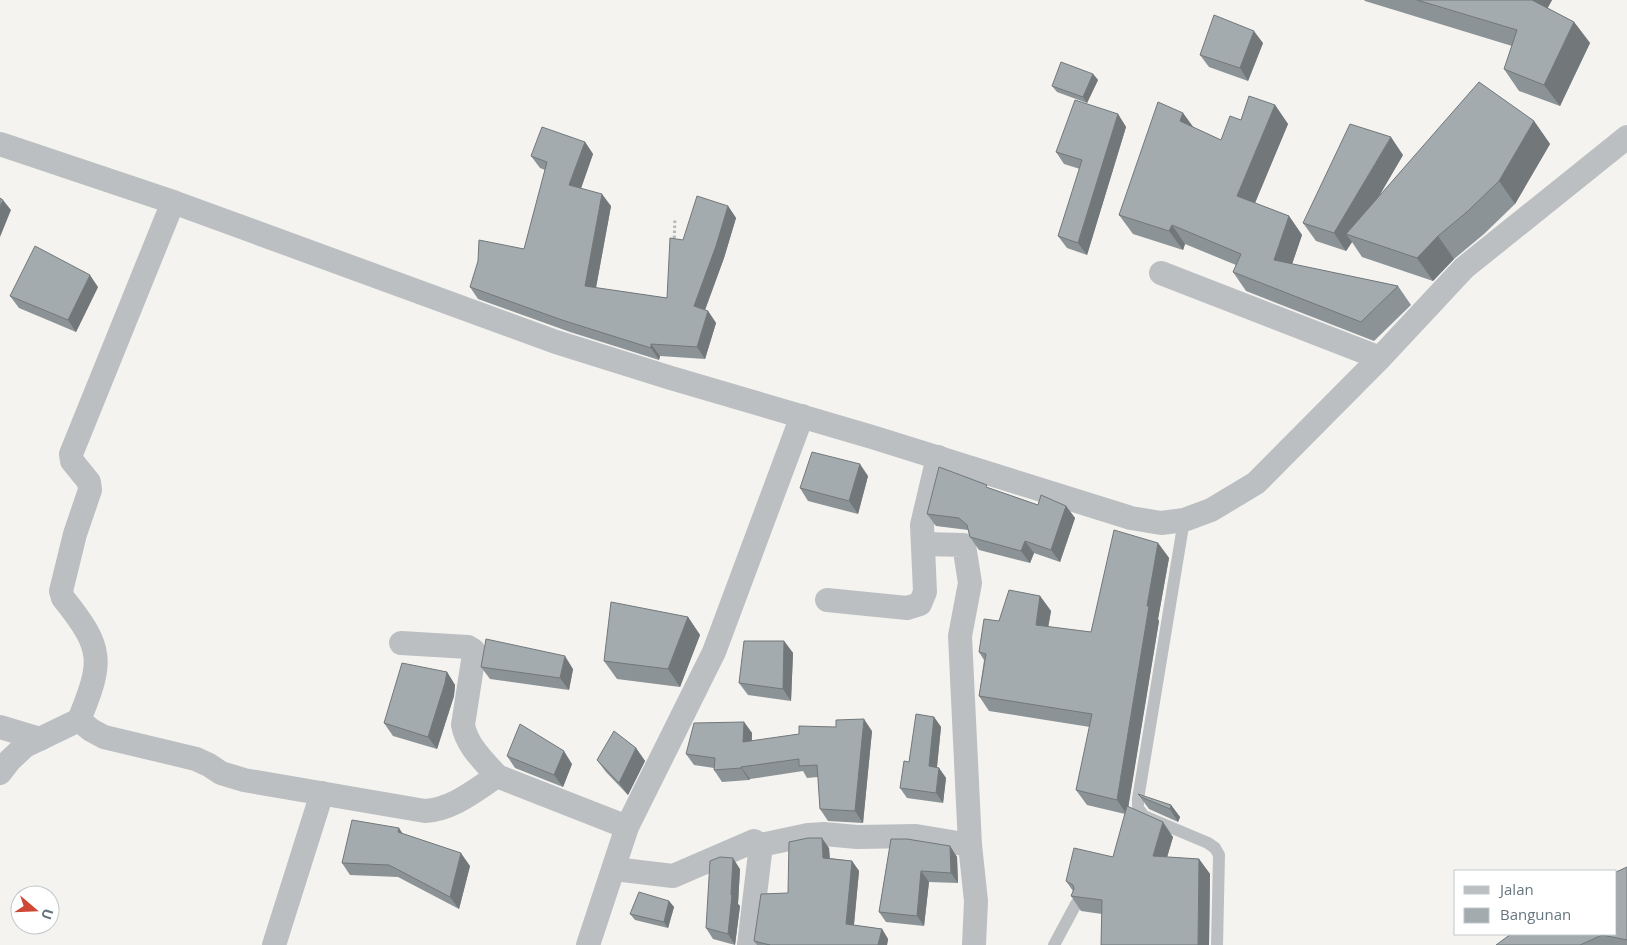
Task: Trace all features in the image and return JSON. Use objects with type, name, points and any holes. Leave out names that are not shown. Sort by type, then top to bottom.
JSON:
[{"type":"street","points":[[0,144],[173,202],[556,342],[938,457],[1131,518],[1161,523],[1184,520],[1211,510],[1256,483],[1380,358],[1464,268],[1627,137]]},
{"type":"street","points":[[0,773],[25,746],[79,720],[95,678],[97,664],[91,637],[60,591],[75,534],[90,490],[89,482],[72,461],[70,454],[173,202]]},
{"type":"street","points":[[1161,273],[1380,358]]},
{"type":"street","points":[[588,945],[627,827],[714,652],[802,416]]},
{"type":"street","points":[[826,600],[907,608],[920,604],[925,592],[922,525],[938,457]]},
{"type":"street","points":[[924,544],[958,544],[966,547],[970,583],[960,636],[970,845],[976,902],[974,945]]},
{"type":"street","points":[[401,643],[468,647],[473,650],[464,725],[465,734],[468,743],[497,776],[627,827]]},
{"type":"street","points":[[79,720],[91,730],[104,737],[196,759],[221,773],[244,780],[425,811],[438,810],[464,798],[497,776]]},
{"type":"street","points":[[0,727],[40,739]]},
{"type":"street","points":[[274,945],[322,793]]},
{"type":"street","points":[[614,869],[673,876],[754,840],[761,844],[808,835],[916,836],[970,845]]},
{"type":"street","points":[[749,945],[761,844]]},
{"type":"lane","points":[[1184,520],[1144,760],[1138,808],[1144,816],[1208,843],[1215,848],[1219,855],[1217,945]]},
{"type":"lane","points":[[1054,945],[1076,904]]},
{"type":"path","points":[[674,246],[675,218]]},
{"type":"building","points":[[1417,0],[1532,0],[1574,22],[1544,85],[1504,69],[1517,30]]},
{"type":"building","points":[[1214,15],[1254,31],[1240,68],[1200,55]]},
{"type":"building","points":[[1061,62],[1093,74],[1083,97],[1052,86]]},
{"type":"building","points":[[1479,82],[1534,121],[1499,181],[1468,211],[1438,236],[1417,258],[1346,234]]},
{"type":"building","points":[[1249,96],[1275,105],[1237,196],[1289,216],[1274,260],[1398,286],[1361,322],[1233,272],[1241,254],[1172,225],[1169,231],[1119,215],[1158,102],[1183,113],[1180,121],[1221,140],[1230,116],[1241,120]]},
{"type":"building","points":[[1075,100],[1118,114],[1078,243],[1058,236],[1082,160],[1056,152]]},
{"type":"building","points":[[1350,124],[1391,137],[1334,233],[1303,223]]},
{"type":"building","points":[[542,127],[585,142],[569,185],[602,194],[585,286],[667,298],[670,238],[683,240],[697,196],[728,206],[716,246],[694,306],[708,311],[697,347],[651,344],[651,348],[562,320],[470,287],[478,261],[479,240],[524,249],[547,162],[531,156]]},
{"type":"building","points":[[35,246],[90,275],[68,320],[10,296]]},
{"type":"building","points":[[812,452],[860,464],[849,501],[800,488]]},
{"type":"building","points":[[939,467],[987,485],[986,487],[1038,505],[1041,495],[1066,506],[1051,550],[1025,541],[1021,551],[970,537],[967,525],[959,518],[927,514]]},
{"type":"building","points":[[1114,530],[1158,543],[1117,800],[1076,790],[1092,714],[979,696],[986,654],[979,652],[984,619],[999,621],[1009,590],[1040,596],[1036,625],[1091,632]]},
{"type":"building","points":[[611,602],[688,617],[668,669],[604,661]]},
{"type":"building","points":[[486,639],[565,656],[560,678],[481,667]]},
{"type":"building","points":[[744,641],[784,641],[783,689],[739,683]]},
{"type":"building","points":[[402,663],[447,672],[428,737],[384,723]]},
{"type":"building","points":[[916,714],[934,717],[929,766],[939,768],[936,793],[900,788],[904,761],[909,762]]},
{"type":"building","points":[[864,719],[855,811],[820,809],[817,765],[799,766],[799,759],[714,770],[715,758],[686,754],[694,723],[744,722],[743,742],[799,734],[799,726],[836,727],[836,720]]},
{"type":"building","points":[[520,724],[564,751],[554,775],[507,756]]},
{"type":"building","points":[[614,731],[636,748],[619,783],[597,760]]},
{"type":"building","points":[[1138,794],[1171,805],[1170,809],[1141,797]]},
{"type":"building","points":[[1127,806],[1163,822],[1153,856],[1199,859],[1198,945],[1101,945],[1102,900],[1071,896],[1074,889],[1073,885],[1066,881],[1074,848],[1113,857]]},
{"type":"building","points":[[352,820],[399,828],[398,832],[461,853],[450,897],[389,865],[342,863]]},
{"type":"building","points":[[808,838],[822,838],[823,858],[852,861],[846,924],[882,929],[878,945],[770,945],[754,941],[761,894],[788,893],[789,842]]},
{"type":"building","points":[[891,839],[907,839],[950,846],[951,873],[921,871],[917,916],[879,912]]},
{"type":"building","points":[[720,857],[733,858],[728,934],[706,928],[710,861]]},
{"type":"building","points":[[1627,867],[1627,940],[1602,935],[1617,935],[1617,872]]},
{"type":"building","points":[[639,892],[669,901],[664,922],[630,914]]},
{"type":"building","points":[[1510,935],[1602,935],[1580,945],[1496,945]]}]
